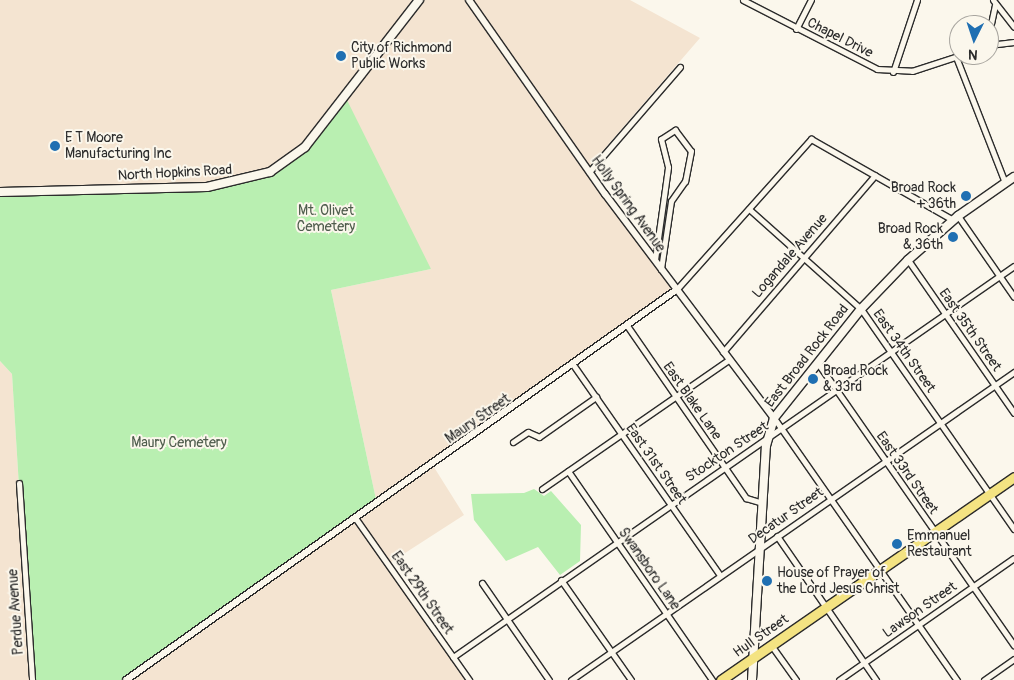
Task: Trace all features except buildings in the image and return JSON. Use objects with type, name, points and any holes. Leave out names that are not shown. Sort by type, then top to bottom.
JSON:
[{"type":"main road","name":"North Hopkins Road","points":[[0,192],[206,186],[270,172],[305,147],[419,0]]},
{"type":"main road","name":"East Broad Rock Road","points":[[752,680],[766,441],[774,418],[861,309],[908,260],[955,218],[1014,177]]},
{"type":"main road","name":"Hull Street","points":[[721,680],[1014,477]]},
{"type":"street","name":"Holly Spring Avenue","points":[[469,0],[589,172],[728,360],[774,418]]},
{"type":"street","name":"Chapel Drive","points":[[743,0],[849,58],[893,72],[922,69],[949,60]]},
{"type":"street","points":[[796,29],[811,0]]},
{"type":"street","points":[[893,72],[917,0]]},
{"type":"street","points":[[994,2],[1014,27]]},
{"type":"street","points":[[992,15],[994,2]]},
{"type":"street","points":[[999,44],[1014,42]]},
{"type":"street","points":[[962,65],[1005,183]]},
{"type":"street","points":[[589,172],[680,67]]},
{"type":"street","points":[[655,260],[668,167],[661,139],[675,130],[691,151],[685,181],[671,201],[660,269]]},
{"type":"street","name":"Maury Street","points":[[126,680],[574,366],[676,290],[810,139],[875,175]]},
{"type":"street","points":[[875,175],[955,218],[1014,297]]},
{"type":"street","name":"Logandale Avenue","points":[[722,352],[875,175]]},
{"type":"street","name":"East 34th Street","points":[[749,209],[861,309],[1014,529]]},
{"type":"street","name":"East 35th Street","points":[[908,260],[1014,413]]},
{"type":"street","name":"Stockton Street","points":[[453,657],[670,504],[766,441],[1014,266]]},
{"type":"street","name":"East Blake Lane","points":[[628,327],[746,498],[762,503]]},
{"type":"street","points":[[542,489],[728,360]]},
{"type":"street","name":"East 33rd Street","points":[[817,362],[1014,645]]},
{"type":"street","name":"East 31st Street","points":[[574,366],[720,575]]},
{"type":"street","name":"Decatur Street","points":[[571,680],[1014,372]]},
{"type":"street","points":[[513,442],[528,432],[539,436],[596,398]]},
{"type":"street","points":[[774,418],[957,680]]},
{"type":"street","name":"Swansboro Lane","points":[[568,471],[712,680]]},
{"type":"street","name":"Perdue Avenue","points":[[19,483],[32,680]]},
{"type":"street","name":"East 29th Street","points":[[356,519],[469,680]]},
{"type":"street","points":[[777,536],[876,680]]},
{"type":"street","name":"Lawson Street","points":[[839,680],[1014,558]]},
{"type":"street","points":[[561,580],[631,680]]},
{"type":"street","points":[[482,583],[549,680]]},
{"type":"street","points":[[772,645],[796,680]]},
{"type":"street","points":[[984,680],[1014,659]]},
{"type":"shaded area","points":[[0,0],[630,0],[700,38],[587,169],[677,290],[432,464],[464,515],[388,564],[469,680],[125,680],[377,504],[331,290],[431,269],[305,145],[268,171],[224,184],[0,194]]},
{"type":"shaded area","points":[[0,361],[12,374],[31,680],[0,680]]},
{"type":"green space","name":"Maury Cemetery","points":[[345,96],[431,269],[331,290],[377,504],[125,680],[31,680],[12,374],[0,361],[0,194],[200,187],[247,179],[289,160]]},
{"type":"green space","points":[[534,489],[544,496],[551,491],[581,525],[580,561],[560,575],[538,547],[506,561],[474,520],[471,494],[524,493]]},
{"type":"place","name":"City of Richmond Public Works","points":[[341,56]]},
{"type":"place","name":"E T Moore Manufacturing Inc","points":[[55,146]]},
{"type":"place","name":"Broad Rock + 36th","points":[[966,196]]},
{"type":"place","name":"Broad Rock & 36th","points":[[953,237]]},
{"type":"place","name":"Broad Rock & 33rd","points":[[813,379]]},
{"type":"place","name":"Emmanuel Restaurant","points":[[897,544]]},
{"type":"place","name":"House of Prayer of the Lord Jesus Christ","points":[[767,581]]},
{"type":"park label","name":"Mt. Olivet Cemetery","points":[[326,220]]}]
